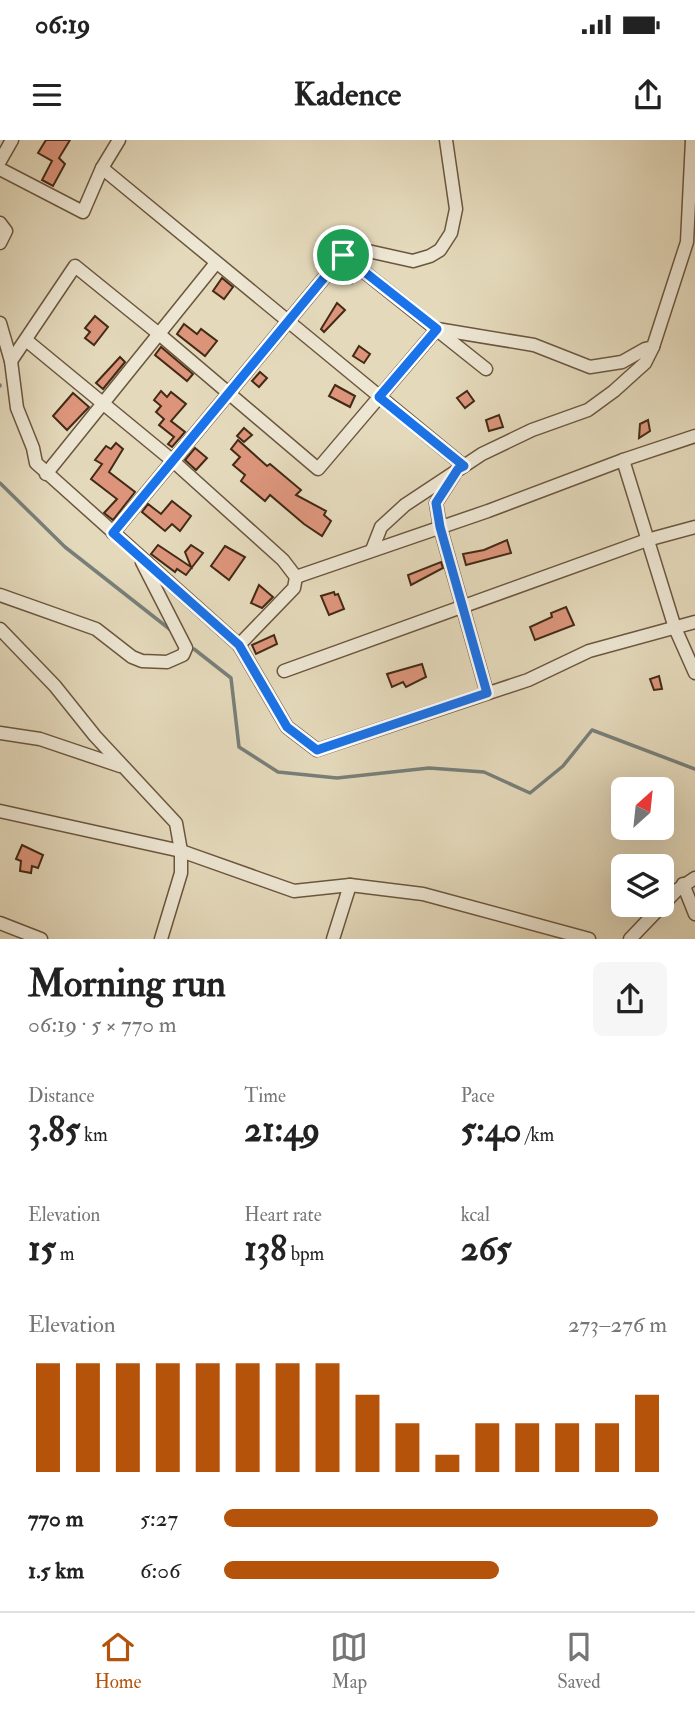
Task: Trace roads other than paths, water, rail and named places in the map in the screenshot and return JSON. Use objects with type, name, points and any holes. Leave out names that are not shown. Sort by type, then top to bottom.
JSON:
[{"type":"street","points":[[0,161],[12,140]]},
{"type":"street","points":[[0,169],[83,212],[102,168],[118,140]]},
{"type":"street","points":[[113,533],[343,255],[359,248],[413,261],[440,250],[451,233],[456,209],[446,140]]},
{"type":"street","points":[[372,550],[381,527],[405,505],[482,454],[532,430],[588,410],[645,363],[653,347],[687,242],[692,140]]},
{"type":"street","points":[[102,168],[461,467]]},
{"type":"street","points":[[0,223],[6,231],[0,243]]},
{"type":"street","points":[[343,255],[486,369]]},
{"type":"street","points":[[46,474],[216,263]]},
{"type":"street","points":[[11,361],[75,266],[318,469],[437,329]]},
{"type":"street","points":[[0,323],[11,361],[17,408],[36,463],[239,645],[287,727],[317,750],[528,680],[589,651],[695,622]]},
{"type":"street","points":[[437,329],[534,345],[590,367],[622,362],[645,348],[653,347]]},
{"type":"street","points":[[26,340],[173,461],[283,560],[296,577],[294,588],[239,645]]},
{"type":"street","points":[[296,577],[488,512],[623,460],[695,436]]},
{"type":"street","points":[[623,460],[675,628],[695,673]]},
{"type":"street","points":[[461,467],[436,503],[440,527],[487,693]]},
{"type":"street","points":[[285,671],[648,540],[695,527]]},
{"type":"street","points":[[0,594],[96,629],[132,657],[150,662],[167,662],[183,655],[186,648],[138,555]]},
{"type":"street","points":[[0,629],[55,686],[95,736],[176,822],[181,851],[181,873],[161,939]]},
{"type":"street","points":[[0,733],[40,739],[124,767]]},
{"type":"street","points":[[0,811],[181,851],[294,891],[350,885],[423,894],[589,939]]},
{"type":"street","points":[[631,939],[683,884],[695,878]]},
{"type":"street","points":[[683,884],[695,915]]},
{"type":"street","points":[[333,939],[350,885]]},
{"type":"street","points":[[0,923],[41,939]]},
{"type":"waterway","points":[[0,483],[65,547],[172,631]]},
{"type":"waterway","points":[[194,649],[231,678],[239,747],[278,772],[337,778],[429,768],[484,772],[530,793],[563,766],[592,730],[695,769]]}]
